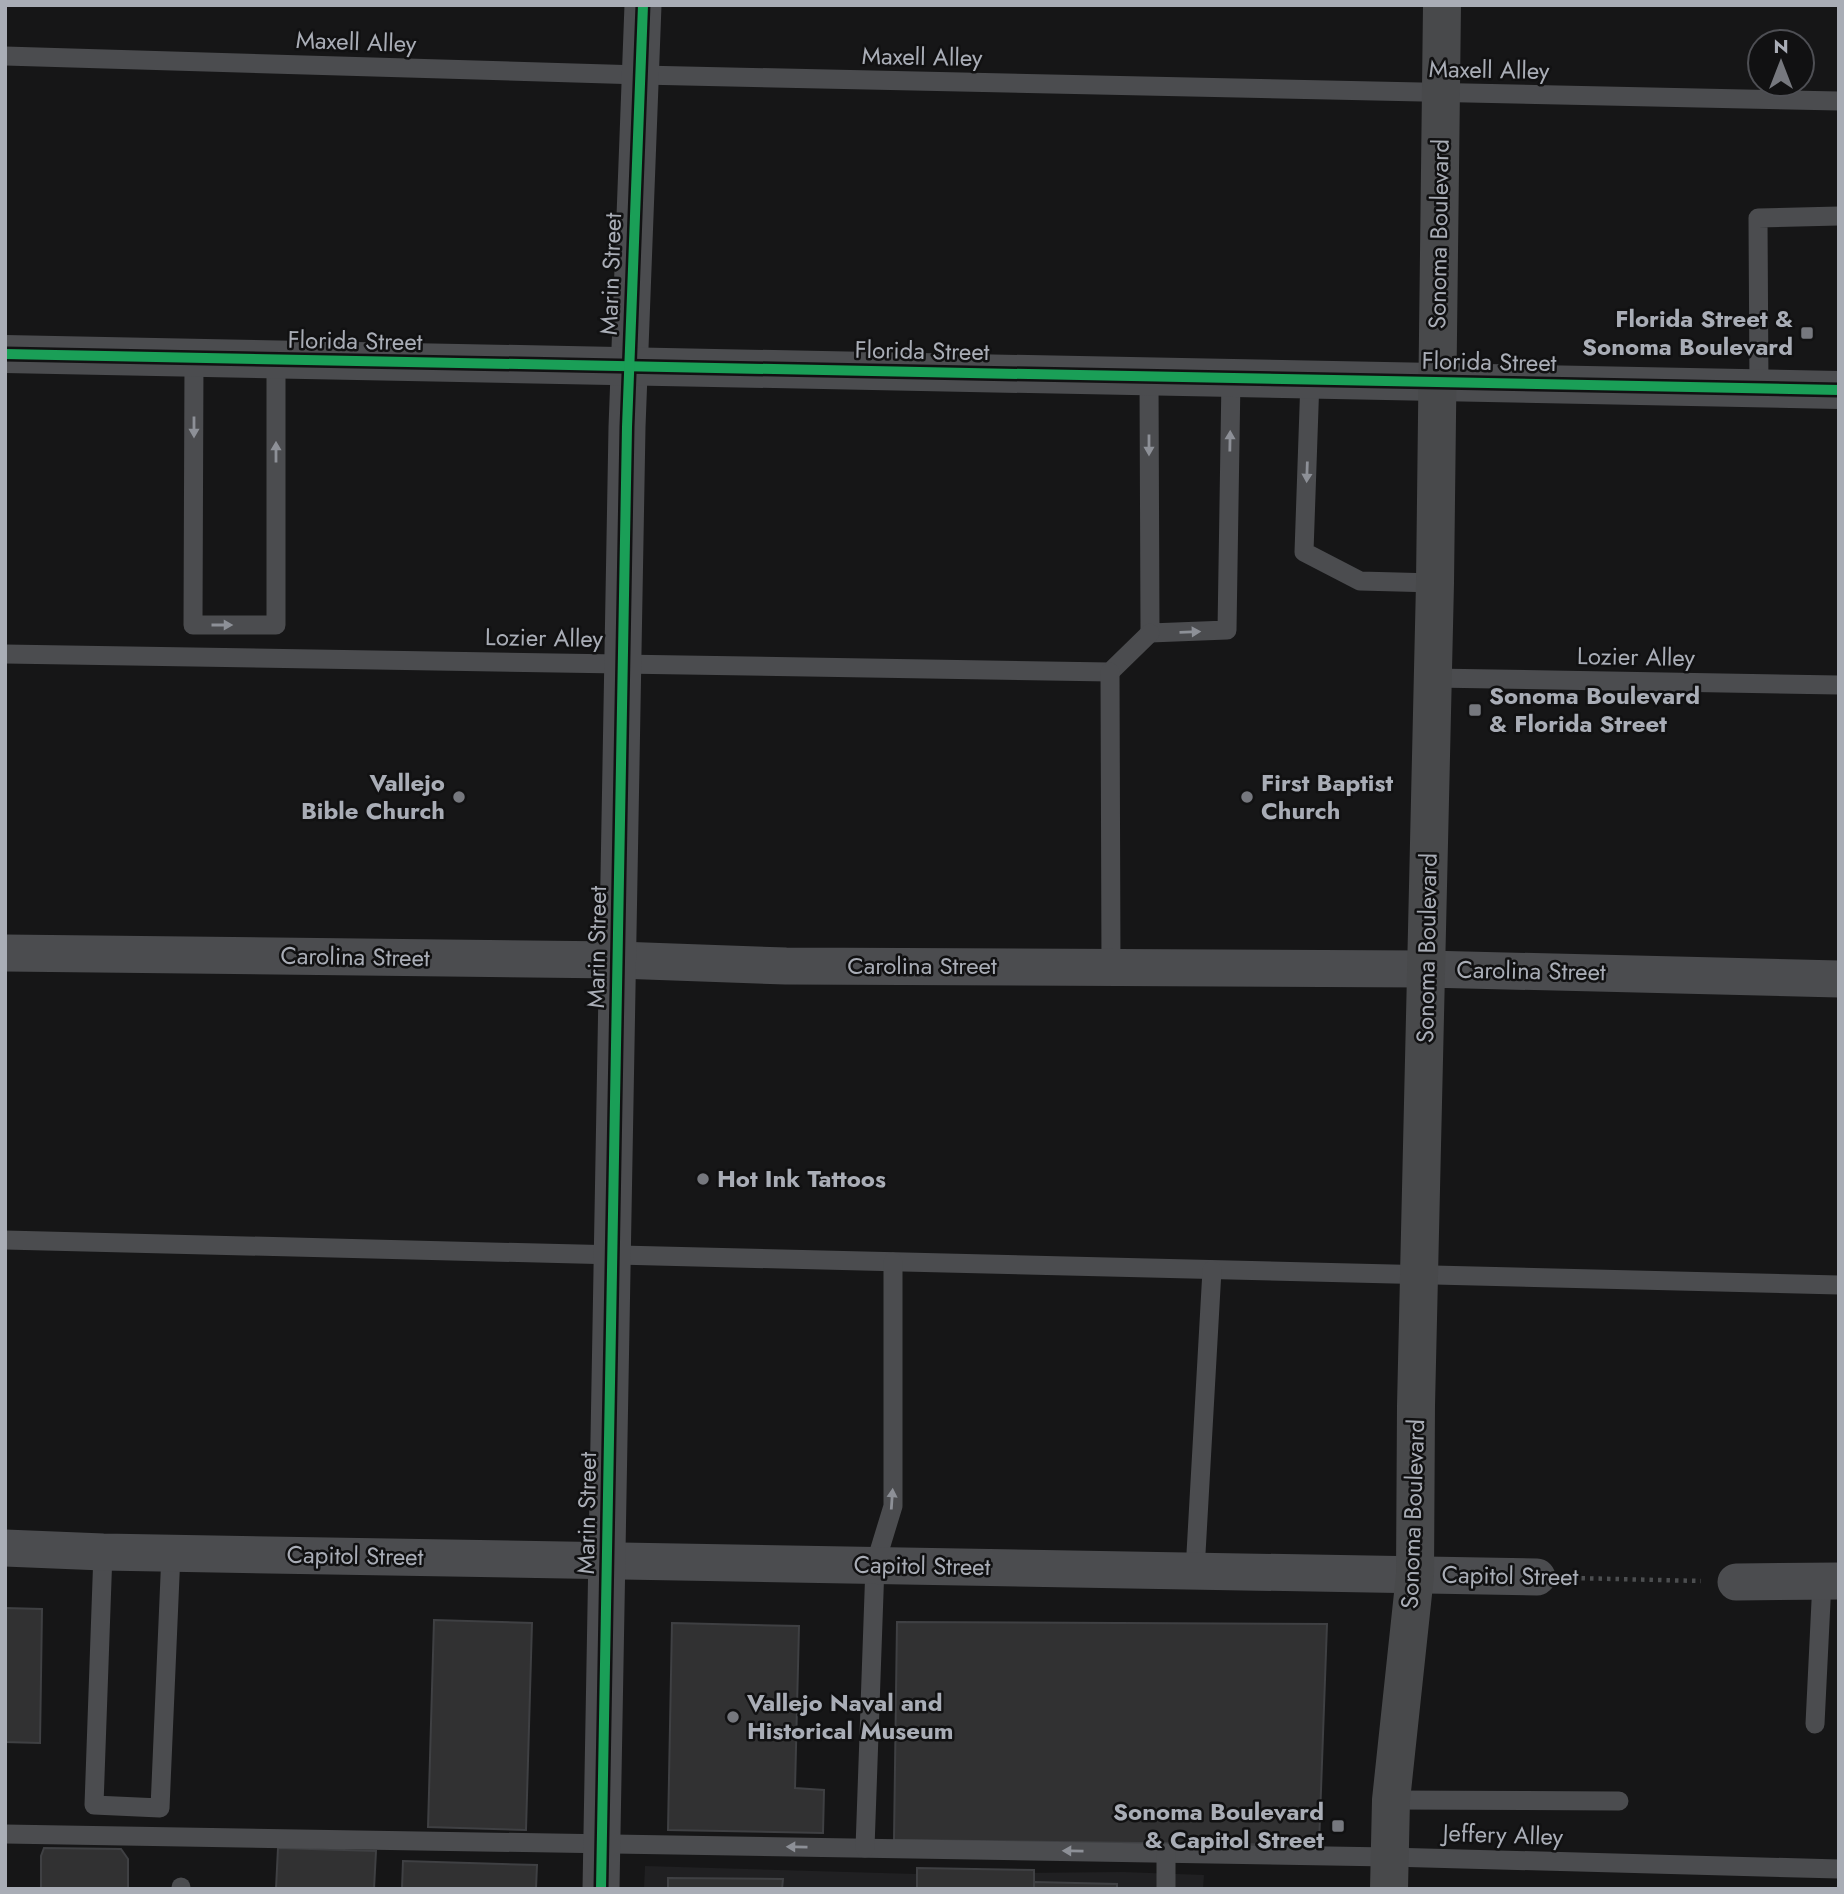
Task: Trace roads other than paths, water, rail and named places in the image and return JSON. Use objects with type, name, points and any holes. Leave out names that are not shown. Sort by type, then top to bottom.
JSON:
[{"type":"main road","name":"Sonoma Boulevard","points":[[1389,1873],[1391,1800],[1415,1575],[1436,583],[1442,5]]},
{"type":"street","name":"Marin Street","points":[[601,1889],[622,664],[629,367],[643,5]]},
{"type":"street","name":"Florida Street","points":[[5,355],[1839,390]]},
{"type":"street","name":"Carolina Street","points":[[5,953],[618,960],[786,966],[1426,969],[1839,979]]},
{"type":"street","name":"Capitol Street","points":[[5,1548],[103,1552],[1537,1577]]},
{"type":"street","points":[[1736,1582],[1830,1581]]},
{"type":"lane","name":"Maxell Alley","points":[[5,56],[641,75],[1839,101]]},
{"type":"lane","points":[[1759,388],[1758,218],[1839,216]]},
{"type":"lane","points":[[194,359],[192,625],[276,625],[276,360]]},
{"type":"lane","points":[[1149,376],[1150,633]]},
{"type":"lane","points":[[1111,968],[1110,672],[1150,633],[1227,630],[1231,378]]},
{"type":"lane","points":[[1310,380],[1304,552],[1360,581],[1436,583]]},
{"type":"lane","name":"Lozier Alley","points":[[5,654],[1110,672]]},
{"type":"lane","name":"Lozier Alley","points":[[1433,678],[1839,685]]},
{"type":"lane","points":[[5,1240],[1839,1285]]},
{"type":"lane","points":[[865,1848],[875,1565],[893,1506],[893,1262]]},
{"type":"lane","points":[[1195,1571],[1212,1270]]},
{"type":"lane","points":[[103,1552],[94,1805],[160,1808],[171,1553]]},
{"type":"lane","points":[[1815,1724],[1830,1581]]},
{"type":"lane","points":[[1391,1800],[1619,1801]]},
{"type":"lane","name":"Jeffery Alley","points":[[5,1834],[1166,1853],[1389,1873],[1839,1869]]},
{"type":"lane","points":[[1166,1853],[1166,1889]]},
{"type":"place","name":"Florida Street & Sonoma Boulevard","points":[[1807,333]]},
{"type":"place","name":"Sonoma Boulevard & Florida Street","points":[[1475,710]]},
{"type":"place","name":"Vallejo Bible Church","points":[[459,797]]},
{"type":"place","name":"First Baptist Church","points":[[1247,797]]},
{"type":"place","name":"Hot Ink Tattoos","points":[[703,1179]]},
{"type":"place","name":"Vallejo Naval and Historical Museum","points":[[733,1717]]},
{"type":"place","name":"Sonoma Boulevard & Capitol Street","points":[[1338,1826]]}]
